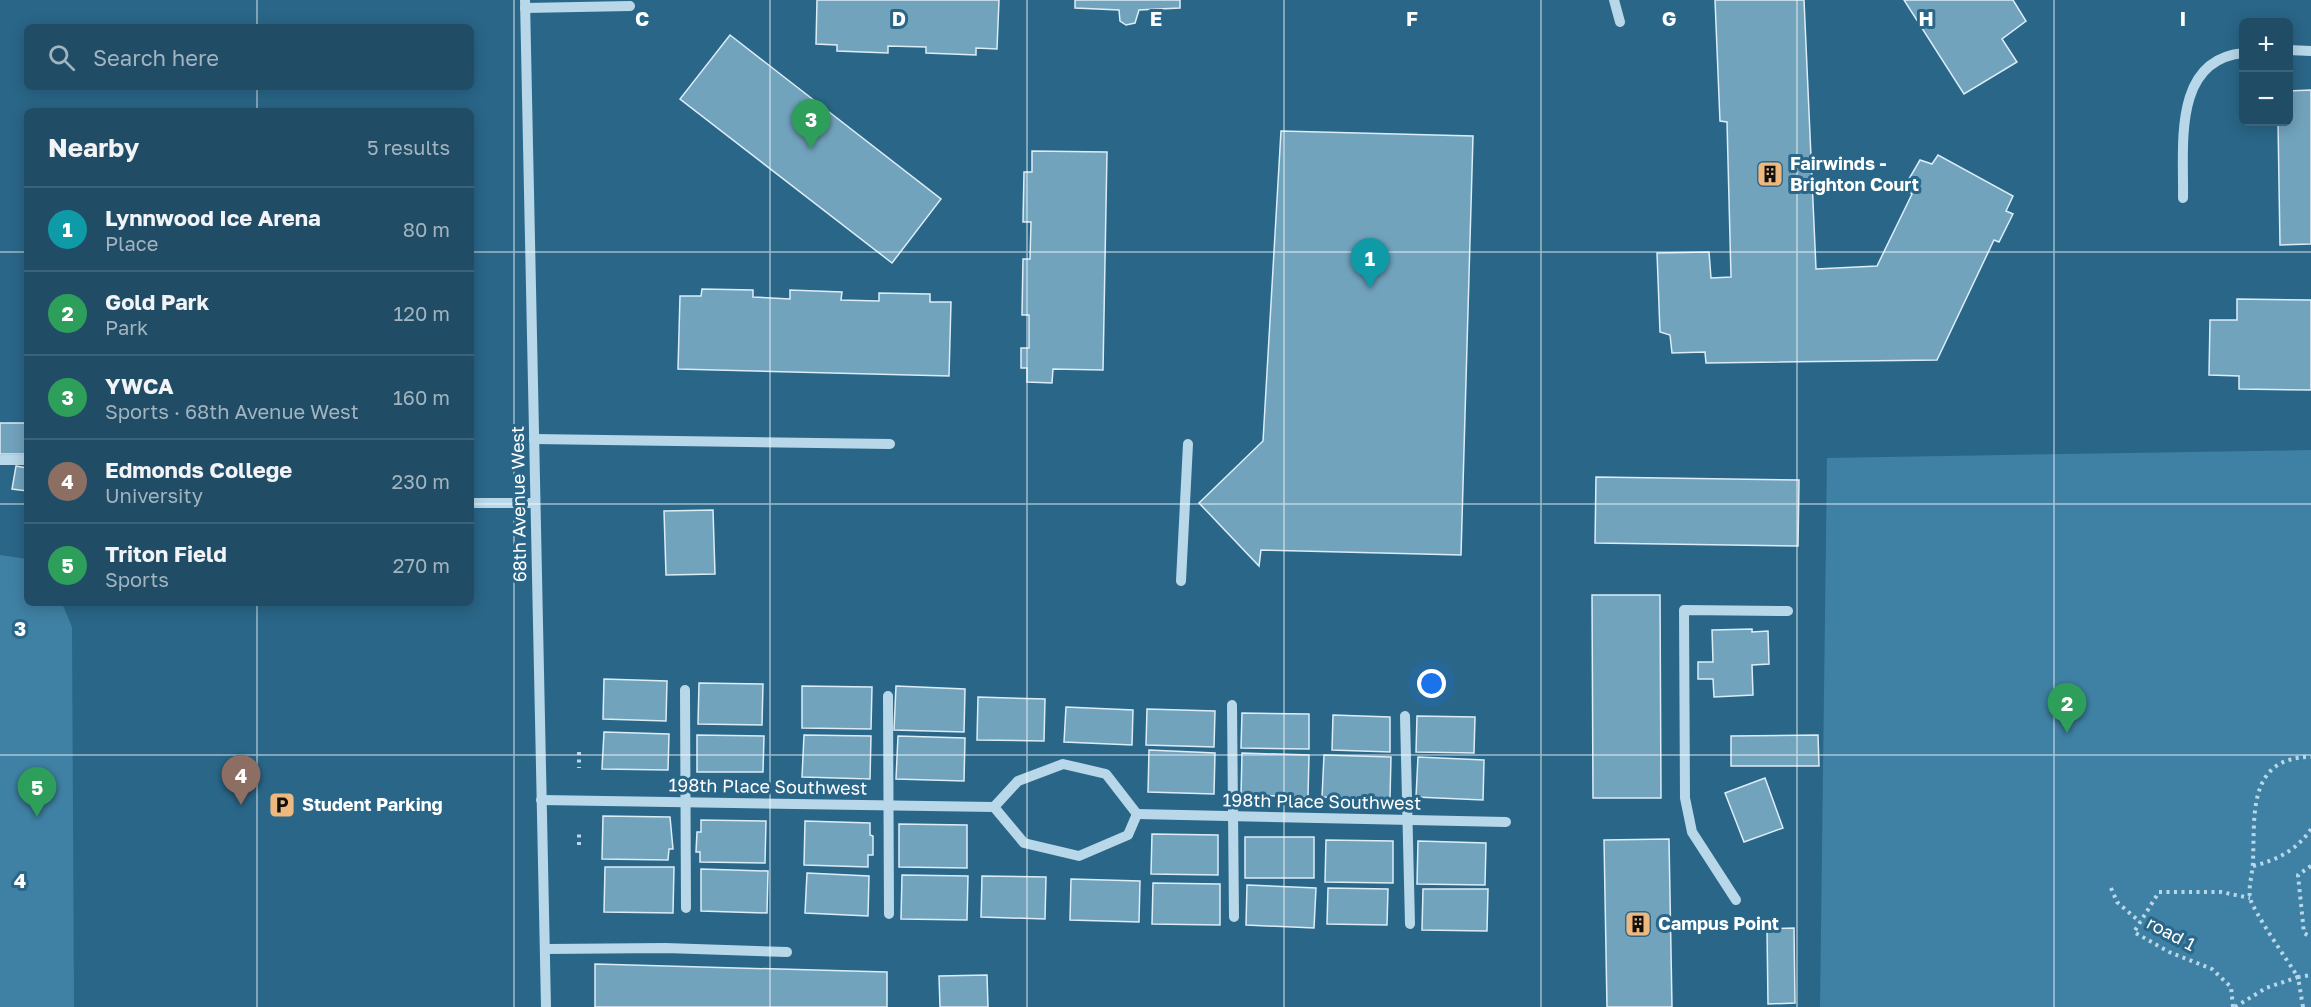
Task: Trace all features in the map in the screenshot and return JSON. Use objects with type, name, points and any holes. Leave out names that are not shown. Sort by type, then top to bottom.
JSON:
[{"type":"street","points":[[1614,0],[1620,22]]},
{"type":"street","points":[[525,4],[630,6]]},
{"type":"street","name":"68th Avenue West","points":[[525,4],[546,1007]]},
{"type":"street","points":[[2293,50],[2311,51]]},
{"type":"street","points":[[2183,198],[2187,97],[2208,64],[2239,53]]},
{"type":"street","points":[[534,439],[890,444]]},
{"type":"street","points":[[1181,581],[1188,444]]},
{"type":"street","points":[[0,459],[24,460]]},
{"type":"street","points":[[474,503],[535,503]]},
{"type":"street","points":[[1736,900],[1692,832],[1685,798],[1684,610],[1788,611]]},
{"type":"street","points":[[685,690],[686,908]]},
{"type":"street","points":[[888,696],[889,914]]},
{"type":"street","points":[[1232,705],[1234,917]]},
{"type":"street","points":[[1405,716],[1410,924]]},
{"type":"street","points":[[1063,764],[1106,774],[1137,814],[1128,835],[1079,856],[1024,843],[994,807],[1018,781],[1063,764]]},
{"type":"street","name":"198th Place Southwest","points":[[541,800],[994,807]]},
{"type":"street","name":"198th Place Southwest","points":[[1137,814],[1506,822]]},
{"type":"street","points":[[545,949],[665,948],[787,952]]},
{"type":"path","points":[[579,752],[579,768]]},
{"type":"path","points":[[2303,1007],[2298,978],[2250,898],[2256,796],[2268,771],[2295,757],[2311,757]]},
{"type":"path","points":[[2253,866],[2274,861],[2286,854],[2311,829]]},
{"type":"path","points":[[579,831],[579,845]]},
{"type":"path","points":[[2311,866],[2298,875],[2304,933],[2311,937]]},
{"type":"path","points":[[2111,888],[2117,902],[2140,922]]},
{"type":"path","name":"road 1","points":[[2234,1007],[2231,987],[2212,969],[2169,952],[2134,932],[2159,892],[2221,892],[2250,898]]},
{"type":"path","points":[[2234,1007],[2266,988],[2311,975]]},
{"type":"shaded area","points":[[2311,450],[2311,1007],[1820,1007],[1827,458]]},
{"type":"shaded area","points":[[0,555],[24,559],[24,606],[63,606],[72,627],[74,1007],[0,1007]]},
{"type":"building","points":[[817,0],[999,0],[997,49],[976,48],[976,55],[926,53],[926,47],[888,46],[888,53],[837,51],[837,45],[816,44]]},
{"type":"building","points":[[1075,0],[1180,0],[1180,8],[1139,10],[1135,23],[1126,25],[1120,21],[1119,10],[1075,8]]},
{"type":"building","name":"Fairwinds - Brighton Court","points":[[1715,0],[1804,0],[1816,269],[1877,266],[1912,194],[1906,190],[1909,186],[1906,184],[1920,160],[1932,164],[1938,155],[2013,196],[2006,211],[2013,214],[1999,242],[1994,240],[1937,360],[1706,363],[1705,352],[1672,353],[1670,335],[1660,332],[1657,253],[1709,252],[1711,278],[1731,277],[1727,122],[1720,121]]},
{"type":"building","points":[[1904,0],[2013,0],[2026,21],[2002,39],[2017,62],[1964,94]]},
{"type":"building","points":[[730,35],[941,199],[892,263],[680,99]]},
{"type":"building","points":[[2311,90],[2311,244],[2280,245],[2278,126],[2293,126],[2293,91]]},
{"type":"building","points":[[1281,131],[1473,136],[1461,555],[1261,550],[1259,566],[1199,503],[1263,441]]},
{"type":"building","points":[[1032,151],[1107,152],[1103,370],[1053,369],[1052,383],[1027,382],[1027,368],[1021,368],[1021,348],[1029,348],[1029,315],[1022,315],[1023,259],[1030,259],[1031,222],[1023,222],[1024,172],[1032,172]]},
{"type":"building","points":[[702,289],[753,290],[753,297],[790,299],[790,290],[842,292],[841,300],[879,301],[879,293],[930,294],[930,302],[951,302],[949,376],[678,369],[680,296],[701,296]]},
{"type":"building","points":[[2237,299],[2311,300],[2311,390],[2239,389],[2239,376],[2209,375],[2210,320],[2237,320]]},
{"type":"building","points":[[0,423],[24,423],[24,454],[0,454]]},
{"type":"building","points":[[16,466],[24,467],[24,491],[12,489]]},
{"type":"building","points":[[1596,477],[1799,480],[1798,546],[1595,543]]},
{"type":"building","points":[[713,510],[715,574],[666,575],[664,511]]},
{"type":"building","points":[[1592,595],[1660,595],[1661,798],[1593,798]]},
{"type":"building","points":[[1752,629],[1752,632],[1768,631],[1769,664],[1752,665],[1753,695],[1714,697],[1713,679],[1698,679],[1698,662],[1713,662],[1712,630]]},
{"type":"building","points":[[604,679],[667,681],[666,721],[603,719]]},
{"type":"building","points":[[699,683],[763,684],[762,725],[698,724]]},
{"type":"building","points":[[802,686],[872,687],[871,729],[802,728]]},
{"type":"building","points":[[896,686],[965,689],[964,732],[894,730]]},
{"type":"building","points":[[978,697],[1045,699],[1044,741],[977,740]]},
{"type":"building","points":[[1066,707],[1133,710],[1132,745],[1064,742]]},
{"type":"building","points":[[1147,709],[1215,711],[1214,747],[1146,745]]},
{"type":"building","points":[[1242,713],[1309,714],[1309,749],[1241,748]]},
{"type":"building","points":[[1333,715],[1390,717],[1390,752],[1332,750]]},
{"type":"building","points":[[1417,716],[1475,717],[1474,753],[1416,752]]},
{"type":"building","points":[[604,732],[669,734],[668,770],[602,769]]},
{"type":"building","points":[[697,735],[764,736],[763,772],[697,772]]},
{"type":"building","points":[[804,735],[871,736],[870,779],[802,777]]},
{"type":"building","points":[[1818,735],[1819,766],[1731,766],[1731,736]]},
{"type":"building","points":[[898,736],[965,738],[964,781],[896,779]]},
{"type":"building","points":[[1149,750],[1215,753],[1214,794],[1148,792]]},
{"type":"building","points":[[1242,753],[1309,755],[1308,797],[1241,795]]},
{"type":"building","points":[[1324,755],[1391,757],[1390,798],[1322,797]]},
{"type":"building","points":[[1418,757],[1484,760],[1483,800],[1416,797]]},
{"type":"building","points":[[1765,778],[1783,828],[1744,842],[1725,793]]},
{"type":"building","points":[[603,816],[670,817],[673,849],[669,849],[668,860],[602,859]]},
{"type":"building","points":[[701,820],[766,821],[765,863],[700,862],[700,852],[696,852],[697,832],[701,832]]},
{"type":"building","points":[[805,821],[870,823],[873,855],[868,855],[868,867],[804,865]]},
{"type":"building","points":[[899,824],[967,825],[967,868],[899,867]]},
{"type":"building","points":[[1152,834],[1218,835],[1218,875],[1151,874]]},
{"type":"building","points":[[1245,837],[1314,837],[1314,878],[1245,878]]},
{"type":"building","name":"Campus Point","points":[[1669,839],[1672,1007],[1607,1007],[1604,840]]},
{"type":"building","points":[[1326,840],[1393,841],[1393,883],[1325,882]]},
{"type":"building","points":[[1418,841],[1486,843],[1485,885],[1417,884]]},
{"type":"building","points":[[605,867],[674,867],[673,913],[604,912]]},
{"type":"building","points":[[701,869],[768,871],[767,913],[701,911]]},
{"type":"building","points":[[807,873],[869,876],[868,916],[805,913]]},
{"type":"building","points":[[902,875],[968,876],[967,920],[901,919]]},
{"type":"building","points":[[982,876],[1046,877],[1045,919],[981,917]]},
{"type":"building","points":[[1071,879],[1140,881],[1139,922],[1070,920]]},
{"type":"building","points":[[1153,883],[1220,884],[1220,925],[1152,924]]},
{"type":"building","points":[[1247,885],[1316,888],[1314,928],[1246,925]]},
{"type":"building","points":[[1328,888],[1388,889],[1387,925],[1327,924]]},
{"type":"building","points":[[1423,889],[1488,889],[1487,931],[1422,930]]},
{"type":"building","points":[[1794,928],[1795,1003],[1768,1004],[1767,929]]},
{"type":"building","points":[[595,964],[887,972],[887,1007],[595,1007]]},
{"type":"building","points":[[987,975],[988,1007],[940,1007],[939,976]]},
{"type":"place","name":"YWCA","points":[[811,149]]},
{"type":"place","name":"Fairwinds - Brighton Court","points":[[1770,174]]},
{"type":"place","name":"Lynnwood Ice Arena","points":[[1370,288]]},
{"type":"place","name":"Gold Park","points":[[2067,733]]},
{"type":"place","name":"Edmonds College","points":[[241,805]]},
{"type":"place","name":"Student Parking","points":[[282,805]]},
{"type":"place","name":"Triton Field","points":[[37,817]]},
{"type":"place","name":"Campus Point","points":[[1638,924]]}]
